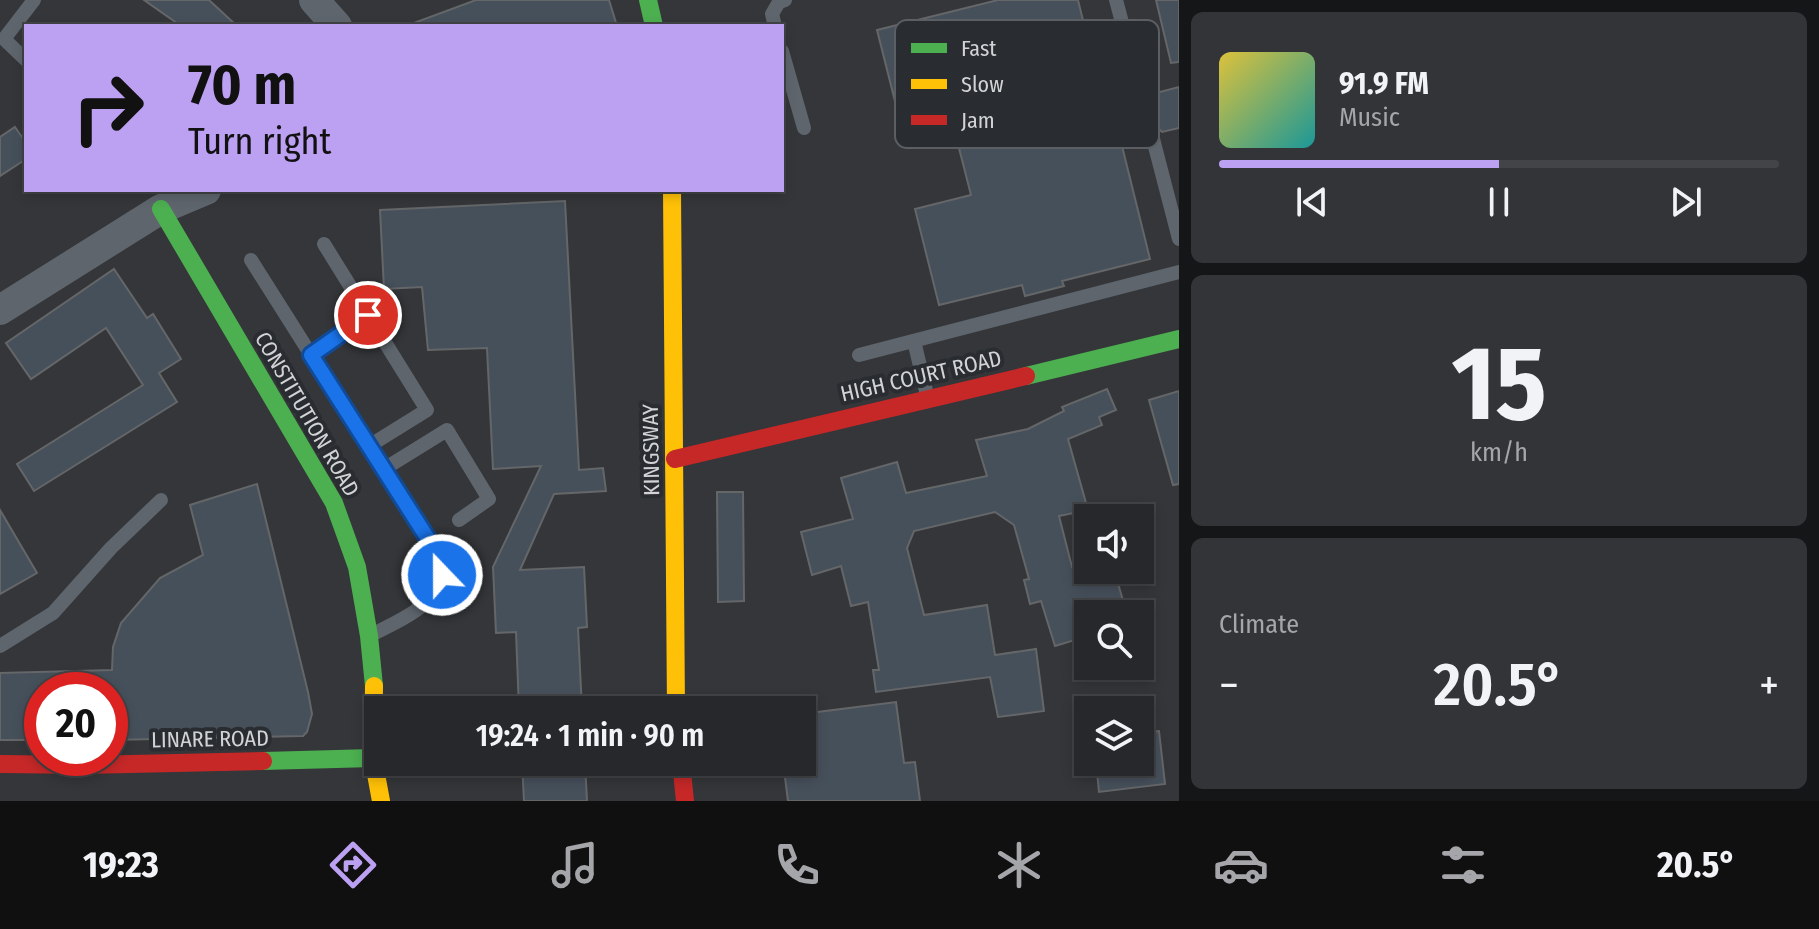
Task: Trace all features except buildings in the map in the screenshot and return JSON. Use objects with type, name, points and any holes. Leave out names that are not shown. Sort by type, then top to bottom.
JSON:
[{"type":"street","points":[[648,0],[654,24]]},
{"type":"street","points":[[0,310],[161,209],[201,192]]},
{"type":"street","name":"KINGSWAY","points":[[672,192],[676,696]]},
{"type":"street","name":"CONSTITUTION ROAD","points":[[161,209],[334,503],[357,567],[369,636],[374,696]]},
{"type":"street","name":"HIGH COURT ROAD","points":[[675,459],[1179,339]]},
{"type":"street","name":"LINARE ROAD","points":[[0,764],[99,765],[364,758]]},
{"type":"street","name":"CONSTITUTION ROAD","points":[[376,776],[381,801]]},
{"type":"street","points":[[682,776],[685,801]]},
{"type":"lane","points":[[24,58],[2,38],[34,0]]},
{"type":"lane","points":[[774,24],[772,14],[779,2],[785,0]]},
{"type":"lane","points":[[1116,0],[1121,20]]},
{"type":"lane","points":[[784,58],[804,128]]},
{"type":"lane","points":[[1155,148],[1179,239]]},
{"type":"lane","points":[[324,244],[427,410],[369,446]]},
{"type":"lane","points":[[251,260],[440,559],[442,575],[438,589],[426,603],[369,636]]},
{"type":"lane","points":[[859,355],[1179,272]]},
{"type":"lane","points":[[311,355],[368,315]]},
{"type":"lane","points":[[914,341],[928,399]]},
{"type":"lane","points":[[384,469],[447,430],[489,499],[459,520]]},
{"type":"lane","points":[[0,646],[53,613],[111,548],[161,500]]},
{"type":"traffic: fast","points":[[648,0],[654,24]]},
{"type":"traffic: fast","points":[[161,209],[334,503],[357,567],[374,686]]},
{"type":"traffic: fast","points":[[1026,376],[1179,339]]},
{"type":"traffic: fast","points":[[263,761],[364,758]]},
{"type":"traffic: slow","points":[[672,192],[676,696]]},
{"type":"traffic: slow","points":[[374,686],[373,758],[381,801]]},
{"type":"traffic: jam","points":[[675,459],[1026,376]]},
{"type":"traffic: jam","points":[[0,764],[263,761]]},
{"type":"traffic: jam","points":[[682,776],[685,801]]},
{"type":"route","points":[[368,315],[311,355],[437,553],[442,575]]}]
